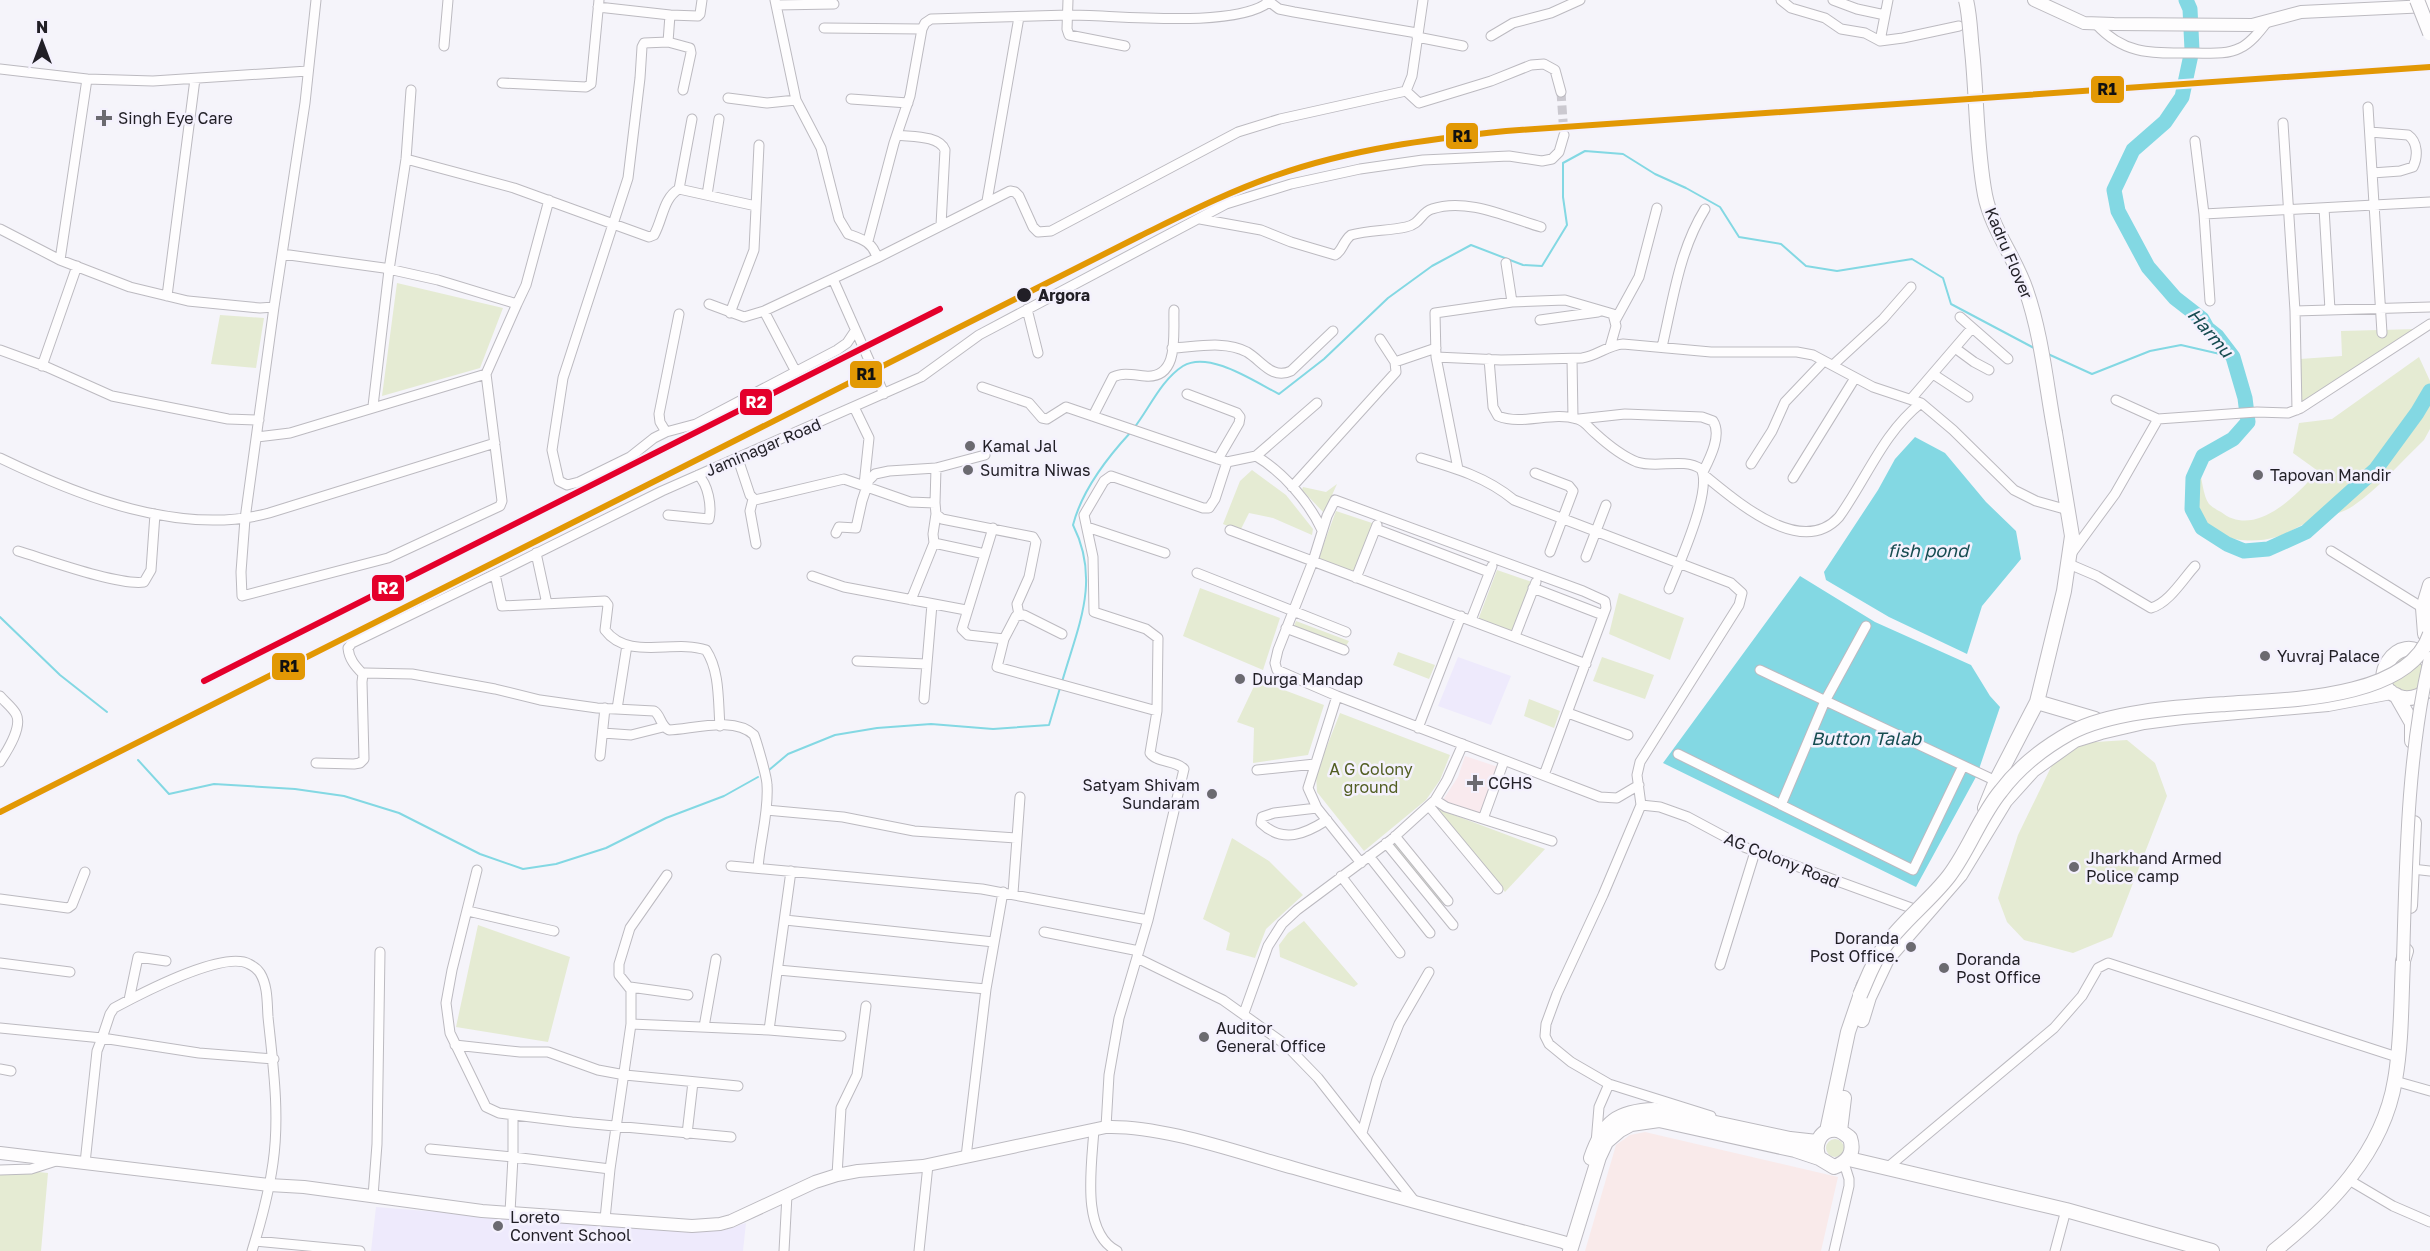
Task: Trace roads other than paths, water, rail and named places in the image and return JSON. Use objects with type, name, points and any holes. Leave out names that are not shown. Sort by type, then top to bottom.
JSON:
[{"type":"main road","name":"Kadru Flover","points":[[1966,0],[1986,198],[1991,217],[2025,287],[2040,338],[2072,536],[2069,559],[2037,702],[1996,781],[1981,818]]},
{"type":"main road","points":[[2428,0],[2430,5]]},
{"type":"main road","points":[[2409,2],[2430,33]]},
{"type":"main road","points":[[1865,996],[1881,952],[1949,876],[2000,792],[2042,751],[2072,732],[2097,722],[2146,712],[2188,707],[2313,698],[2355,689],[2388,677],[2414,661],[2423,652],[2428,630],[2423,608],[2430,585]]},
{"type":"main road","points":[[2416,651],[2428,630]]},
{"type":"main road","points":[[2403,961],[2397,942],[2413,730],[2412,723],[2385,684],[2383,673],[2386,662],[2394,654],[2404,650],[2416,651],[2425,657],[2430,665]]},
{"type":"main road","points":[[1834,1131],[1849,1028],[1891,947],[1961,867],[2004,797],[2031,768],[2074,737],[2099,727],[2157,716],[2332,699],[2384,685],[2400,678],[2430,656]]},
{"type":"main road","points":[[1919,912],[1944,878],[1997,790],[2041,746],[2066,729],[2095,719],[2165,705],[2297,698],[2353,687],[2383,673]]},
{"type":"main road","points":[[1865,996],[1876,950],[1893,929],[1919,912],[1960,875],[2005,801],[2033,770],[2075,740],[2144,722],[2360,700],[2382,692],[2407,699],[2428,692]]},
{"type":"main road","points":[[2274,1251],[2307,1226],[2349,1180],[2375,1137],[2395,1081],[2403,961],[2408,943],[2417,758],[2428,692]]},
{"type":"main road","points":[[2037,702],[2095,719]]},
{"type":"main road","points":[[1567,1247],[1595,1143],[1620,1115],[1639,1110],[1656,1110],[1810,1141],[1834,1131],[1850,1138],[1852,1145],[1846,1161]]},
{"type":"main road","points":[[1567,1247],[1606,1142],[1631,1124],[1659,1120],[1795,1150],[1819,1158],[1834,1167],[1846,1161],[1887,1168],[2066,1210],[2212,1251]]},
{"type":"main road","points":[[1810,1141],[1816,1148],[1819,1158]]},
{"type":"street","points":[[316,0],[305,103],[245,519],[241,572],[242,596],[388,558],[500,506],[502,501],[486,374],[526,285],[549,201]]},
{"type":"street","points":[[444,46],[448,0]]},
{"type":"street","points":[[502,83],[586,87],[591,84],[599,3],[670,15],[698,16],[702,0]]},
{"type":"street","points":[[1068,0],[1069,35],[1125,46]]},
{"type":"street","points":[[709,304],[744,317],[764,311],[877,258],[1010,190],[1015,192],[1033,227],[1038,232],[1051,231],[1238,132],[1280,119],[1406,91],[1410,85],[1423,0]]},
{"type":"street","points":[[1491,36],[1513,23],[1551,13],[1580,0]]},
{"type":"street","points":[[1781,0],[1791,8],[1825,18],[1841,29],[1866,33],[1880,40],[1903,38],[1959,26]]},
{"type":"street","points":[[1833,0],[1857,9],[1885,15]]},
{"type":"street","points":[[1880,40],[1887,0]]},
{"type":"street","points":[[2034,0],[2073,19],[2096,24],[2214,26],[2267,22],[2301,12],[2354,5],[2409,2],[2430,5]]},
{"type":"street","points":[[868,241],[908,103],[922,29],[931,19],[1067,15],[1178,18],[1237,15],[1260,9],[1268,1],[1279,9],[1463,46]]},
{"type":"street","points":[[834,4],[775,3],[796,100],[821,148],[843,228],[848,234],[868,241],[875,250],[877,258]]},
{"type":"street","points":[[668,42],[670,15]]},
{"type":"street","points":[[987,201],[1019,17]]},
{"type":"street","points":[[2096,24],[2115,42],[2147,53],[2208,53],[2228,52],[2242,47],[2267,22]]},
{"type":"street","points":[[824,28],[922,29]]},
{"type":"street","points":[[684,90],[690,48],[668,42],[644,43],[628,178],[563,378],[553,443],[556,474],[559,481],[564,484],[579,482],[630,457],[654,438],[666,432],[696,424],[837,350],[847,343],[855,331]]},
{"type":"street","points":[[1406,91],[1419,103],[1491,81],[1531,65],[1544,64],[1555,70],[1561,92]]},
{"type":"street","points":[[0,69],[87,80],[153,81],[308,71]]},
{"type":"street","points":[[168,296],[195,79]]},
{"type":"street","points":[[60,260],[87,80]]},
{"type":"street","points":[[373,406],[389,270],[406,159],[411,90]]},
{"type":"street","points":[[728,98],[767,104],[796,100]]},
{"type":"street","points":[[851,99],[908,103]]},
{"type":"street","points":[[2368,107],[2382,333]]},
{"type":"street","points":[[406,159],[514,188],[643,235],[654,235],[668,199],[679,189],[692,119]]},
{"type":"street","points":[[707,195],[719,119]]},
{"type":"street","points":[[2283,123],[2295,311],[2297,410]]},
{"type":"street","points":[[2370,132],[2408,135],[2416,146],[2413,167],[2400,171],[2372,173]]},
{"type":"street","points":[[897,135],[937,140],[943,145],[945,150],[941,225]]},
{"type":"street","name":"Jaminagar Road","points":[[363,674],[352,662],[349,645],[619,511],[921,377],[979,335],[1226,204],[1291,184],[1360,169],[1423,160],[1509,156],[1552,159],[1559,152],[1564,135]]},
{"type":"street","points":[[2195,141],[2204,214],[2210,300]]},
{"type":"street","points":[[730,313],[754,250],[759,145]]},
{"type":"street","points":[[679,189],[756,206]]},
{"type":"street","points":[[2204,214],[2430,202]]},
{"type":"street","points":[[1200,219],[1260,230],[1335,255],[1351,235],[1407,227],[1419,222],[1432,208],[1450,206],[1478,208],[1542,227]]},
{"type":"street","points":[[1610,347],[1616,319],[1638,277],[1657,208]]},
{"type":"street","points":[[2324,208],[2330,310]]},
{"type":"street","points":[[1662,347],[1685,250],[1692,231],[1705,209]]},
{"type":"street","points":[[0,229],[60,260],[130,287],[188,301],[260,308],[274,306]]},
{"type":"street","points":[[282,254],[389,270],[438,280],[517,303]]},
{"type":"street","points":[[1506,263],[1512,302]]},
{"type":"street","points":[[42,366],[76,266]]},
{"type":"street","points":[[834,278],[884,394]]},
{"type":"street","points":[[1751,464],[1772,431],[1785,402],[1828,363],[1883,319],[1911,287]]},
{"type":"street","points":[[1458,469],[1436,352],[1435,313],[1512,302],[1564,300],[1608,311],[1616,319]]},
{"type":"street","points":[[2295,311],[2430,307]]},
{"type":"street","points":[[1027,309],[1038,353]]},
{"type":"street","points":[[1093,416],[1113,376],[1160,375],[1170,363],[1174,310]]},
{"type":"street","points":[[764,311],[796,372]]},
{"type":"street","points":[[1540,320],[1608,311]]},
{"type":"street","points":[[666,432],[660,422],[659,414],[679,314]]},
{"type":"street","points":[[1960,317],[2008,359]]},
{"type":"street","points":[[2116,400],[2158,418],[2257,412],[2288,413],[2297,410],[2430,324]]},
{"type":"street","points":[[1911,399],[1972,328]]},
{"type":"street","points":[[1172,348],[1214,345],[1237,348],[1247,352],[1273,372],[1284,374],[1291,371],[1333,331]]},
{"type":"street","points":[[1292,487],[1396,372],[1395,362],[1380,339]]},
{"type":"street","points":[[1395,362],[1436,352],[1489,359],[1572,359],[1595,356],[1610,347],[1623,344],[1711,352],[1805,352],[1873,387],[1921,403],[1953,430],[2014,489],[2036,501],[2068,510]]},
{"type":"street","points":[[1955,348],[1989,370]]},
{"type":"street","points":[[0,350],[112,396],[228,419],[259,420]]},
{"type":"street","points":[[1489,359],[1493,407],[1498,416],[1509,419],[1576,418],[1625,414],[1702,417],[1716,424],[1716,435],[1704,473],[1704,489],[1690,538],[1669,589]]},
{"type":"street","points":[[1572,359],[1576,418],[1613,448],[1643,464],[1695,465],[1749,508],[1781,526],[1805,532],[1820,530],[1839,516],[1891,432],[1921,403]]},
{"type":"street","points":[[257,437],[290,433],[373,406],[486,374]]},
{"type":"street","points":[[1933,374],[1968,397]]},
{"type":"street","points":[[1792,478],[1855,378]]},
{"type":"street","points":[[982,387],[1029,403],[1042,418],[1047,419],[1066,408],[1222,460],[1256,456],[1317,403]]},
{"type":"street","points":[[1117,1251],[1104,1243],[1094,1220],[1091,1196],[1100,1128],[1119,1018],[1148,920],[1184,769],[1180,765],[1151,756],[1157,711],[1158,638],[1146,629],[1094,612],[1094,566],[1086,511],[1108,476],[1207,509],[1215,499],[1222,460],[1240,417],[1237,413],[1187,394]]},
{"type":"street","points":[[836,533],[838,527],[856,528],[866,485],[869,438],[854,407]]},
{"type":"street","points":[[2158,418],[2115,494],[2069,559],[2151,609],[2159,606],[2195,566]]},
{"type":"street","points":[[0,458],[91,497],[155,513],[202,519],[245,519],[495,443]]},
{"type":"street","points":[[866,485],[872,476],[880,472],[936,468],[985,455]]},
{"type":"street","points":[[1256,456],[1292,487],[1315,513],[1322,530]]},
{"type":"street","points":[[1421,458],[1458,469],[1497,486],[1514,500],[1736,585],[1742,593],[1741,600],[1647,748],[1638,768],[1641,805],[1599,905],[1557,994],[1545,1031],[1546,1040],[1571,1062],[1609,1084],[1733,1122],[1810,1141]]},
{"type":"street","points":[[738,459],[753,499],[750,511],[756,544]]},
{"type":"street","points":[[911,600],[934,543],[936,468]]},
{"type":"street","points":[[1534,473],[1572,488],[1573,495],[1550,552]]},
{"type":"street","points":[[668,515],[702,520],[710,518],[706,488],[703,479],[698,475]]},
{"type":"street","points":[[753,499],[763,499],[840,479],[849,479],[910,502],[935,503]]},
{"type":"street","points":[[1544,775],[1603,615],[1606,605],[1603,599],[1335,500],[1275,659],[1277,670],[1418,728],[1600,797],[1617,798],[1638,785]]},
{"type":"street","points":[[1586,557],[1606,504]]},
{"type":"street","points":[[18,550],[93,573],[132,582],[144,582],[151,570],[155,513]]},
{"type":"street","points":[[936,514],[942,519],[1031,536],[1036,542],[1029,577],[1017,604],[1018,615]]},
{"type":"street","points":[[1356,578],[1380,517]]},
{"type":"street","points":[[1087,527],[1165,553]]},
{"type":"street","points":[[993,528],[966,610],[963,626],[964,633],[1004,639]]},
{"type":"street","points":[[1376,529],[1489,572]]},
{"type":"street","points":[[1230,530],[1586,664]]},
{"type":"street","points":[[934,543],[985,554]]},
{"type":"street","points":[[2331,551],[2423,608]]},
{"type":"street","points":[[536,553],[547,604]]},
{"type":"street","points":[[1471,620],[1495,559]]},
{"type":"street","points":[[1197,573],[1346,632]]},
{"type":"street","points":[[495,574],[502,606],[605,601],[608,610],[605,630],[613,639],[627,645],[706,650],[717,682],[720,726]]},
{"type":"street","points":[[1515,636],[1539,575]]},
{"type":"street","points":[[812,576],[844,587],[966,610]]},
{"type":"street","points":[[1533,588],[1603,615]]},
{"type":"street","points":[[924,699],[933,604]]},
{"type":"street","points":[[1018,615],[1014,618],[1004,639],[997,667],[1157,711]]},
{"type":"street","points":[[1018,615],[1062,634]]},
{"type":"street","points":[[1418,728],[1461,616]]},
{"type":"street","points":[[1780,805],[1826,701],[1866,626]]},
{"type":"street","points":[[1286,628],[1344,650]]},
{"type":"street","points":[[617,709],[627,645]]},
{"type":"street","points":[[2403,961],[2414,753],[2420,700],[2430,656]]},
{"type":"street","points":[[857,661],[926,664]]},
{"type":"street","points":[[1760,670],[1996,781]]},
{"type":"street","points":[[316,763],[354,764],[364,759],[363,674],[412,674],[495,689],[529,698],[656,712],[663,727]]},
{"type":"street","points":[[0,696],[16,713],[18,722],[11,744],[0,762]]},
{"type":"street","points":[[1337,696],[1308,788],[1317,808],[1361,863]]},
{"type":"street","points":[[600,756],[605,708]]},
{"type":"street","points":[[1568,713],[1628,735]]},
{"type":"street","points":[[603,733],[631,735],[663,727],[672,730],[720,726],[737,727],[754,735],[767,779],[766,810],[758,868]]},
{"type":"street","points":[[1244,1014],[1274,935],[1297,910],[1361,863],[1432,803],[1450,774],[1463,744]]},
{"type":"street","points":[[1678,754],[1913,870],[1963,766]]},
{"type":"street","points":[[1483,819],[1504,761]]},
{"type":"street","points":[[1257,770],[1315,764]]},
{"type":"street","points":[[966,1157],[986,988],[994,942],[1008,893],[1020,798]]},
{"type":"street","points":[[1432,803],[1552,841]]},
{"type":"street","points":[[1432,803],[1498,889]]},
{"type":"street","name":"AG Colony Road","points":[[1641,805],[1660,807],[1688,817],[1755,852],[1919,912]]},
{"type":"street","points":[[1317,808],[1274,813],[1262,817],[1261,823],[1272,830],[1293,836],[1306,832],[1327,820]]},
{"type":"street","points":[[766,810],[843,817],[914,831],[1016,838]]},
{"type":"street","points":[[1395,836],[1448,901]]},
{"type":"street","points":[[1386,843],[1453,925]]},
{"type":"street","points":[[1720,965],[1755,852]]},
{"type":"street","points":[[1369,856],[1430,933]]},
{"type":"street","points":[[731,866],[1008,893],[1148,920]]},
{"type":"street","points":[[2412,869],[2430,871]]},
{"type":"street","points":[[477,870],[446,1003],[450,1033],[472,1076],[482,1102],[490,1110],[498,1113],[617,1128],[731,1137]]},
{"type":"street","points":[[769,1030],[791,871]]},
{"type":"street","points":[[0,899],[68,908],[72,905],[85,872]]},
{"type":"street","points":[[667,875],[639,912],[625,941],[619,964],[619,975],[630,987],[688,995]]},
{"type":"street","points":[[1341,876],[1400,953]]},
{"type":"street","points":[[468,911],[554,932]]},
{"type":"street","points":[[784,920],[994,942]]},
{"type":"street","points":[[1044,932],[1138,954],[1223,1000],[1244,1014],[1286,1045],[1318,1078],[1416,1203]]},
{"type":"street","points":[[373,1197],[377,1144],[380,952]]},
{"type":"street","points":[[129,1000],[138,957],[166,961]]},
{"type":"street","points":[[704,1027],[716,959]]},
{"type":"street","points":[[85,1163],[97,1051],[114,1008],[215,963],[238,960],[250,964],[259,972],[267,994],[274,1059],[275,1139],[269,1185],[252,1251]]},
{"type":"street","points":[[0,963],[70,972]]},
{"type":"street","points":[[1887,1168],[2054,1028],[2076,1004],[2097,968],[2108,963],[2397,1057]]},
{"type":"street","points":[[778,970],[986,988]]},
{"type":"street","points":[[1362,1133],[1377,1079],[1399,1024],[1429,972]]},
{"type":"street","points":[[606,1219],[610,1169],[631,1024],[630,987]]},
{"type":"street","points":[[837,1175],[840,1108],[857,1075],[866,1006]]},
{"type":"street","points":[[631,1024],[769,1030],[841,1036]]},
{"type":"street","points":[[0,1028],[102,1038],[199,1053],[274,1059]]},
{"type":"street","points":[[455,1045],[520,1052],[549,1052],[598,1070],[625,1075],[738,1086]]},
{"type":"street","points":[[0,1069],[11,1071]]},
{"type":"street","points":[[2395,1081],[2430,1091]]},
{"type":"street","points":[[687,1134],[693,1082]]},
{"type":"street","points":[[1595,1143],[1599,1107],[1609,1084]]},
{"type":"street","points":[[510,1212],[513,1115]]},
{"type":"street","points":[[0,1153],[438,1206],[670,1226],[709,1226],[731,1221],[815,1182],[837,1175],[928,1165],[1100,1128],[1137,1128],[1190,1140],[1567,1247]]},
{"type":"street","points":[[430,1149],[610,1169]]},
{"type":"street","points":[[0,1170],[32,1168],[59,1160]]},
{"type":"street","points":[[1834,1251],[1849,1186],[1846,1161]]},
{"type":"street","points":[[919,1251],[928,1165]]},
{"type":"street","points":[[2349,1180],[2393,1206],[2430,1222]]},
{"type":"street","points":[[784,1251],[787,1195]]},
{"type":"street","points":[[2055,1251],[2066,1210]]},
{"type":"street","points":[[255,1241],[320,1249],[360,1251]]},
{"type":"water","name":"fish pond","points":[[1915,437],[1945,453],[1986,502],[2016,531],[2021,559],[1982,606],[1967,654],[1889,617],[1826,580],[1824,572],[1878,490],[1895,459]]},
{"type":"water","name":"Button Talab","points":[[1800,576],[1875,622],[1971,665],[1990,696],[2000,707],[1977,775],[1916,887],[1663,763]]},
{"type":"waterway","name":"Harmu","points":[[2186,0],[2190,9],[2192,50],[2182,97],[2165,122],[2133,150],[2114,190],[2118,211],[2148,267],[2175,298],[2202,319],[2207,328],[2217,336],[2233,357],[2245,398],[2248,422],[2233,439],[2203,456],[2193,478],[2192,509],[2202,528],[2227,544],[2244,551],[2268,549],[2306,532],[2376,469],[2417,413],[2430,391]]},
{"type":"waterway","points":[[1134,428],[1168,379],[1183,366],[1194,362],[1206,362],[1232,370],[1279,394],[1324,359],[1388,298],[1432,266],[1471,245],[1523,265],[1542,266],[1567,225],[1563,197],[1563,163],[1585,151],[1623,154],[1655,174],[1720,207],[1739,237],[1781,244],[1806,266],[1837,271],[1912,259],[1943,278],[1951,304],[2034,348]]},
{"type":"waterway","points":[[2048,354],[2092,374],[2150,351],[2181,345],[2233,357]]},
{"type":"waterway","points":[[1062,682],[1080,622],[1086,585],[1081,546],[1073,525],[1089,487],[1112,453],[1130,433]]},
{"type":"waterway","points":[[0,617],[60,675],[107,712]]},
{"type":"waterway","points":[[769,770],[788,754],[835,735],[877,728],[931,724],[993,729],[1049,725],[1060,688]]},
{"type":"waterway","points":[[138,760],[169,794],[214,784],[295,789],[344,796],[399,813],[480,854],[523,869],[556,864],[606,848],[666,818],[724,796],[758,777]]},
{"type":"tunnel","points":[[1561,92],[1564,135]]},
{"type":"railway","points":[[0,812],[1140,236],[1242,188],[1305,166],[1391,146],[1506,131],[2430,67]]},
{"type":"place","name":"Singh Eye Care","points":[[104,118]]},
{"type":"place","name":"Argora","points":[[1024,295]]},
{"type":"place","name":"Kamal Jal","points":[[970,446]]},
{"type":"place","name":"Sumitra Niwas","points":[[968,470]]},
{"type":"place","name":"Tapovan Mandir","points":[[2258,475]]},
{"type":"place","name":"Yuvraj Palace","points":[[2265,656]]},
{"type":"place","name":"Durga Mandap","points":[[1240,679]]},
{"type":"place","name":"CGHS","points":[[1475,783]]},
{"type":"place","name":"Satyam Shivam Sundaram","points":[[1212,794]]},
{"type":"place","name":"Jharkhand Armed Police camp","points":[[2074,867]]},
{"type":"place","name":"Doranda Post Office.","points":[[1911,947]]},
{"type":"place","name":"Doranda Post Office","points":[[1944,968]]},
{"type":"place","name":"Auditor General Office","points":[[1204,1037]]},
{"type":"place","name":"Loreto Convent School","points":[[498,1226]]},
{"type":"park label","name":"A G Colony ground","points":[[1371,778]]}]
